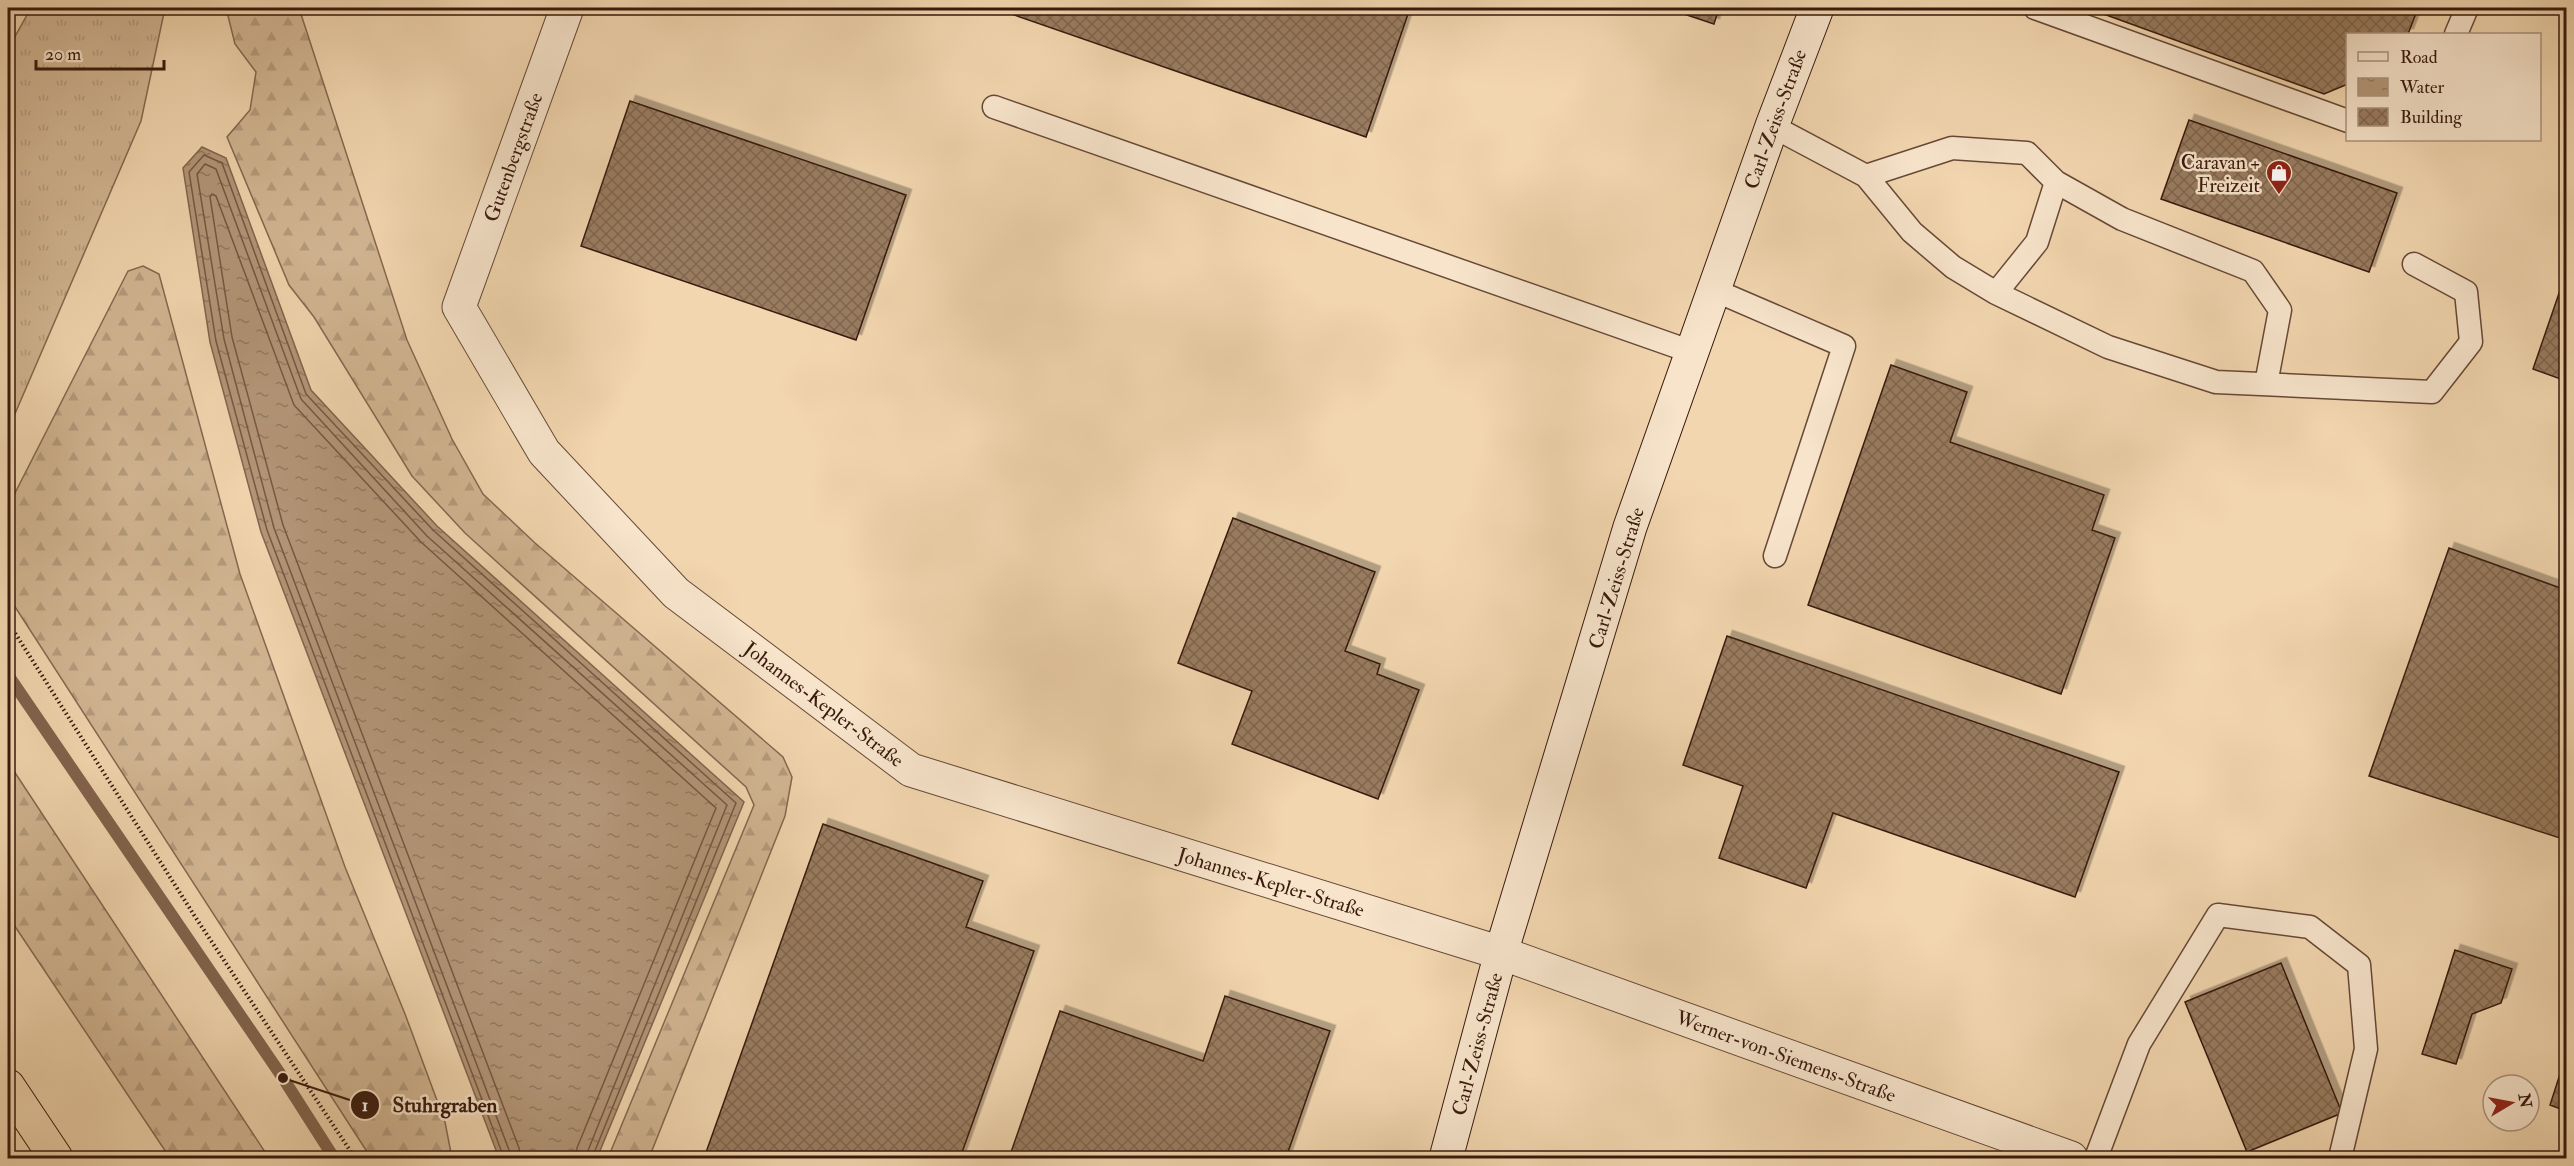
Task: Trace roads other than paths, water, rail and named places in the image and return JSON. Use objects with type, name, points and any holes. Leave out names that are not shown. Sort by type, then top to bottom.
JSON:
[{"type":"highway","points":[[8,1086],[56,1158]]},
{"type":"street","name":"Gutenbergstraße","points":[[459,307],[567,8]]},
{"type":"street","name":"Carl-Zeiss-Straße","points":[[1446,1158],[1501,953],[1630,527],[1772,126],[1817,8]]},
{"type":"street","name":"Johannes-Kepler-Straße","points":[[459,307],[544,452],[676,592],[911,770],[1501,953]]},
{"type":"street","name":"Werner-von-Siemens-Straße","points":[[1501,953],[2071,1158]]},
{"type":"lane","points":[[2035,8],[2346,120]]},
{"type":"lane","points":[[2456,33],[2467,8]]},
{"type":"lane","points":[[994,107],[1692,352]]},
{"type":"lane","points":[[1772,126],[1866,177],[1912,232],[1953,267],[1996,293],[2108,346],[2216,382],[2432,392],[2471,342],[2466,292],[2414,264]]},
{"type":"lane","points":[[1866,177],[1952,148],[2027,153],[2056,182],[2122,219],[2253,271],[2280,310],[2266,384]]},
{"type":"lane","points":[[1996,293],[2037,242],[2056,182]]},
{"type":"lane","points":[[1714,290],[1845,346],[1774,556]]},
{"type":"lane","points":[[2096,1158],[2139,1044],[2218,915],[2310,927],[2359,965],[2366,1049],[2340,1158]]},
{"type":"water","points":[[202,147],[226,158],[311,390],[437,526],[744,802],[597,1158],[499,1158],[261,532],[210,342],[183,168]]},
{"type":"waterway","points":[[8,675],[283,1078],[334,1158]]},
{"type":"place","name":"Caravan + Freizeit","points":[[2279,196]]},
{"type":"place","name":"Stuhrgraben","points":[[283,1078]]}]
